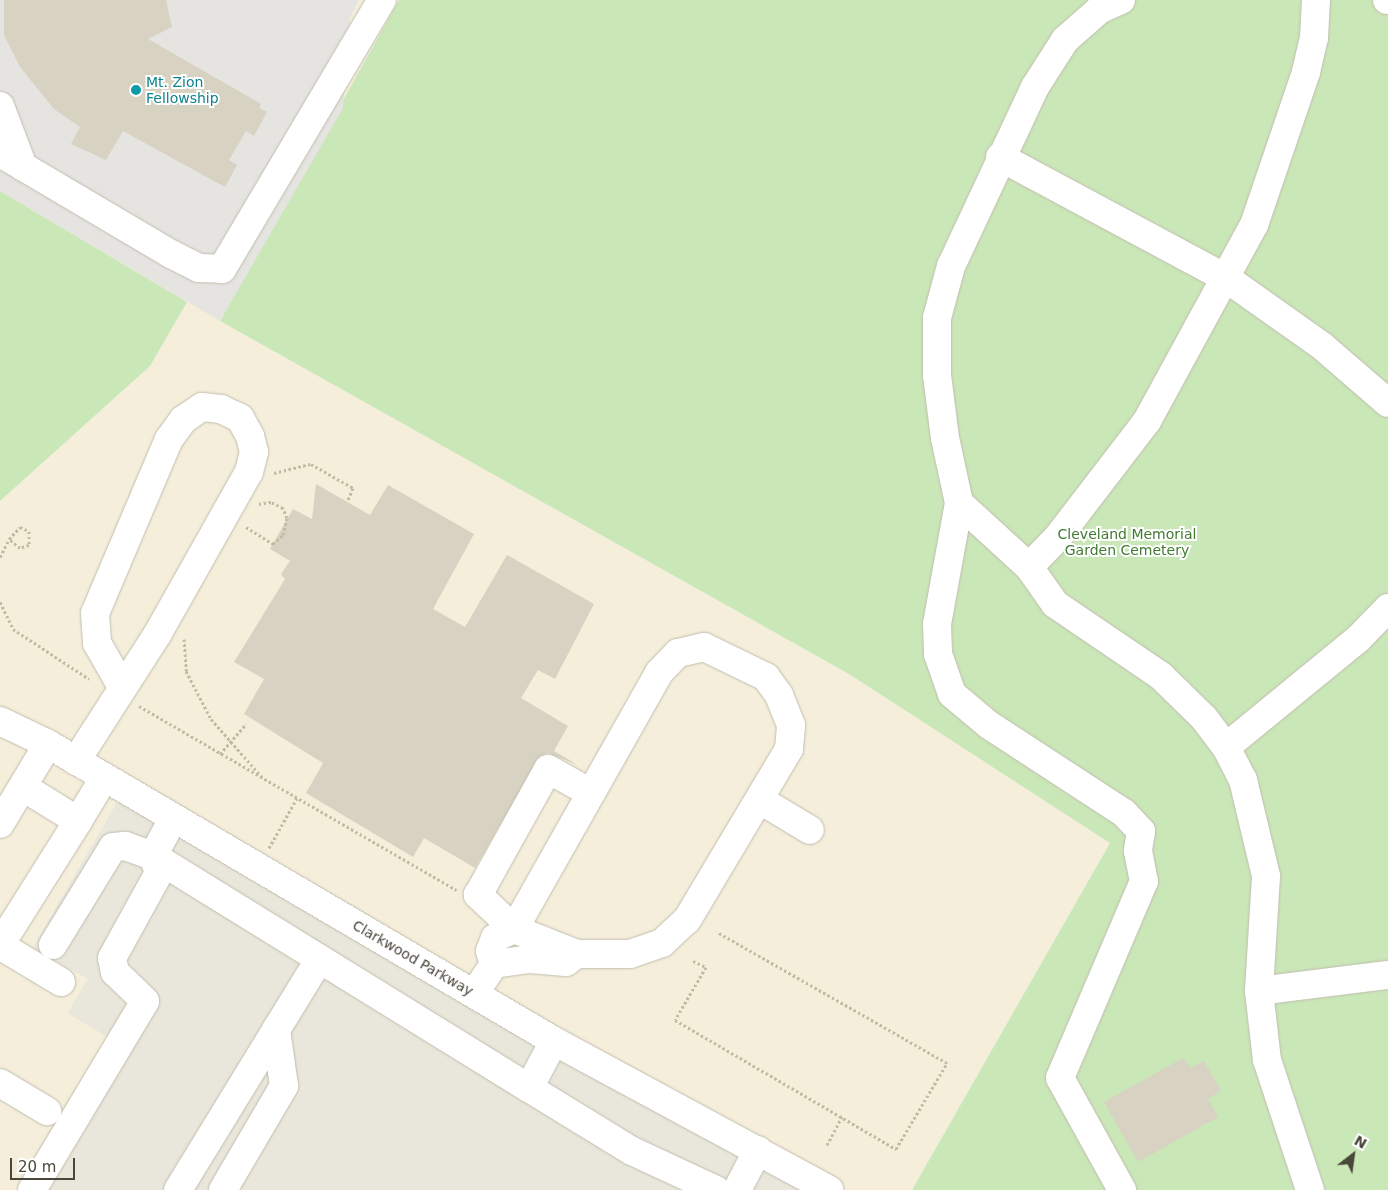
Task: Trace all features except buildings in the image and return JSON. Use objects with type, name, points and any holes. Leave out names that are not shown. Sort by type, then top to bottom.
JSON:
[{"type":"street","points":[[0,153],[172,254],[199,268],[222,269],[382,0]]},
{"type":"street","points":[[1121,0],[1099,10],[1065,40],[1035,87],[1000,157],[951,266],[937,318],[937,375],[960,503],[936,624],[938,654],[952,694],[989,725],[1124,813],[1141,832],[1138,851],[1144,881],[1060,1078],[1122,1190]]},
{"type":"street","points":[[1030,567],[1058,537],[1147,422],[1254,225],[1296,106],[1314,38],[1316,0]]},
{"type":"street","points":[[0,106],[23,167]]},
{"type":"street","points":[[1000,157],[1226,278],[1322,346],[1388,403]]},
{"type":"street","points":[[76,761],[119,691],[157,635],[249,472],[254,452],[250,436],[240,418],[221,409],[202,407],[183,420],[169,439],[95,613],[97,643],[119,691]]},
{"type":"street","points":[[960,503],[1030,567],[1055,604],[1161,676],[1226,747],[1253,811],[1266,876],[1259,991],[1267,1060],[1310,1190]]},
{"type":"street","points":[[1226,747],[1358,639],[1388,608]]},
{"type":"street","points":[[494,964],[490,951],[495,938],[514,929],[658,673],[678,653],[704,647],[766,678],[780,695],[791,726],[789,748],[760,800],[687,920],[662,943],[630,954],[577,954],[514,929],[478,895],[548,769],[590,793]]},
{"type":"street","name":"Clarkwood Parkway","points":[[0,721],[48,744],[554,1041],[829,1190]]},
{"type":"street","points":[[0,824],[48,744]]},
{"type":"street","points":[[61,982],[0,946],[104,778]]},
{"type":"street","points":[[23,787],[78,821]]},
{"type":"street","points":[[760,800],[810,830]]},
{"type":"street","points":[[32,1190],[145,1001],[115,972],[112,958],[159,873],[153,856],[173,819]]},
{"type":"street","points":[[53,945],[114,847],[125,846],[153,856],[319,960],[632,1151],[716,1190]]},
{"type":"street","points":[[474,994],[494,964],[530,958],[566,962],[577,954]]},
{"type":"street","points":[[178,1190],[319,960]]},
{"type":"street","points":[[1259,991],[1388,975]]},
{"type":"street","points":[[223,1190],[284,1086],[276,1030]]},
{"type":"street","points":[[529,1088],[554,1041]]},
{"type":"street","points":[[0,1083],[47,1111]]},
{"type":"street","points":[[737,1190],[758,1150]]},
{"type":"path","points":[[273,474],[311,464],[353,488],[348,500]]},
{"type":"path","points":[[243,524],[265,542],[273,544],[283,534],[287,518],[283,508],[271,502],[255,504]]},
{"type":"path","points":[[0,557],[9,539],[20,527],[29,531],[29,545],[20,548],[9,539]]},
{"type":"path","points":[[0,602],[13,629],[50,657],[119,691],[220,754],[464,895]]},
{"type":"path","points":[[184,634],[186,671],[211,719],[263,778]]},
{"type":"path","points":[[220,754],[246,724]]},
{"type":"path","points":[[269,848],[297,798]]},
{"type":"path","points":[[693,961],[706,967],[675,1020],[896,1149],[947,1064],[717,932]]},
{"type":"path","points":[[827,1145],[842,1118]]},
{"type":"shaded area","points":[[0,0],[399,0],[220,321],[849,674],[1110,843],[912,1190],[829,1190],[124,790],[32,947],[88,979],[67,1013],[111,1039],[23,1190],[0,1190],[0,501],[150,366],[187,302],[0,191]]},
{"type":"shaded area","points":[[0,0],[359,0],[350,18],[343,108],[220,321],[0,191]]},
{"type":"shaded area","points":[[124,790],[829,1190],[23,1190],[67,1013],[87,980],[32,948]]},
{"type":"green space","name":"Cleveland Memorial Garden Cemetery","points":[[399,0],[1388,0],[1388,1190],[912,1190],[1110,843],[849,674],[220,321]]},
{"type":"green space","points":[[0,191],[187,302],[150,366],[0,501]]},
{"type":"place","name":"Mt. Zion Fellowship","points":[[136,90]]}]
